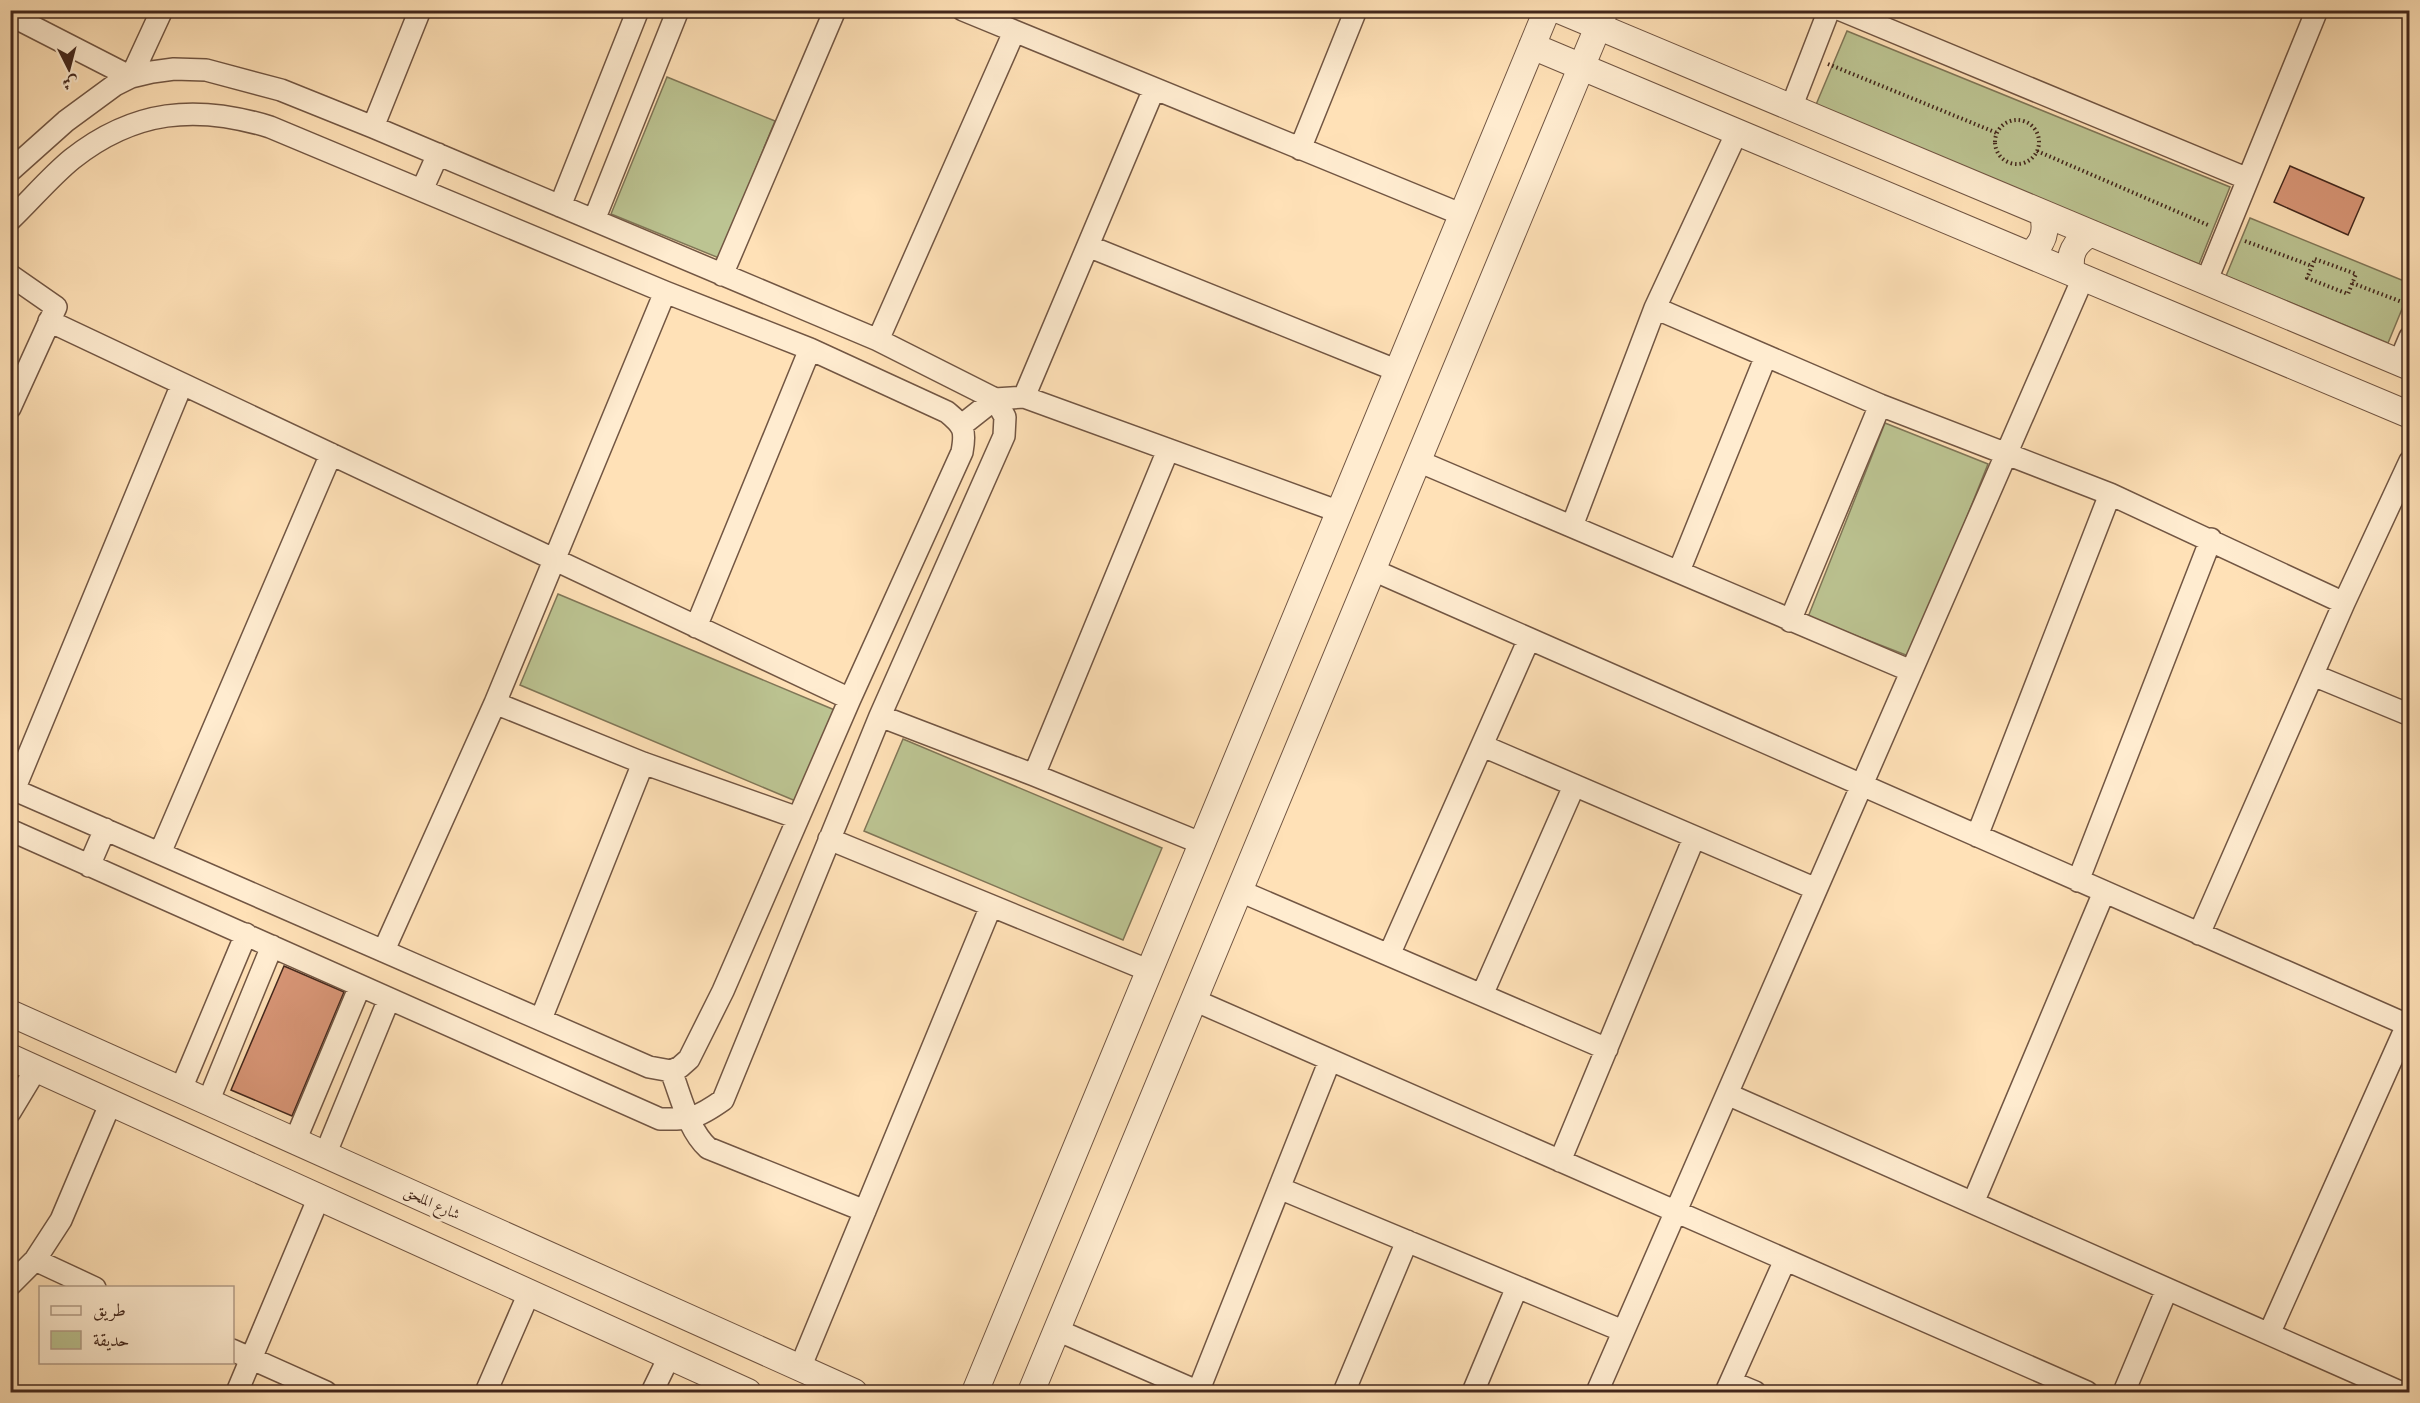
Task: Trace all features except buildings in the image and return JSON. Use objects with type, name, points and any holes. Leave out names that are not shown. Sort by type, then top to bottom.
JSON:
[{"type":"street","points":[[131,77],[162,10]]},
{"type":"street","points":[[373,127],[420,10]]},
{"type":"street","points":[[560,206],[638,10]]},
{"type":"street","points":[[594,220],[678,10]]},
{"type":"street","points":[[722,274],[835,10]]},
{"type":"street","points":[[963,10],[1463,215]]},
{"type":"street","points":[[1300,149],[1356,10]]},
{"type":"street","points":[[975,1392],[1547,10]]},
{"type":"street","points":[[1559,10],[1602,19],[1791,108],[2404,365],[2409,337]]},
{"type":"street","points":[[1791,108],[1829,10]]},
{"type":"street","points":[[1841,10],[2248,179]]},
{"type":"street","points":[[2206,282],[2317,10]]},
{"type":"street","points":[[10,15],[131,77]]},
{"type":"street","points":[[1032,1392],[1602,19]]},
{"type":"street","points":[[878,340],[1014,32]]},
{"type":"street","points":[[1532,46],[2409,415]]},
{"type":"street","points":[[10,171],[73,115],[115,85],[131,77],[174,69],[206,70],[281,90],[438,154],[878,340],[995,399],[1024,397],[1340,512]]},
{"type":"street","points":[[1024,397],[1154,89]]},
{"type":"street","points":[[10,220],[70,161],[95,142],[122,129],[150,119],[180,114],[211,114],[251,121],[665,292],[810,349],[947,412],[962,425],[964,437],[962,452],[849,699],[723,991],[685,1064],[671,1071],[649,1066],[12,789],[182,384]]},
{"type":"street","points":[[1572,526],[1655,308],[1737,132]]},
{"type":"street","points":[[422,190],[438,154]]},
{"type":"street","points":[[2029,255],[2038,248],[2044,237],[2046,225],[2043,214]]},
{"type":"street","points":[[2078,275],[2070,264],[2075,245],[2091,234]]},
{"type":"street","points":[[1088,246],[1398,371]]},
{"type":"street","points":[[10,275],[56,307],[10,408]]},
{"type":"street","points":[[1597,1392],[2006,455],[2078,275]]},
{"type":"street","points":[[384,950],[495,703],[665,292]]},
{"type":"street","points":[[1655,308],[1880,405],[2110,494],[2211,539],[2344,603]]},
{"type":"street","points":[[49,321],[849,699]]},
{"type":"street","points":[[696,627],[810,349]]},
{"type":"street","points":[[1679,571],[1766,356]]},
{"type":"street","points":[[962,425],[995,399]]},
{"type":"street","points":[[10,831],[660,1119],[690,1119],[704,1114],[723,1100],[880,716],[1004,436],[1005,417],[995,399]]},
{"type":"street","points":[[1790,621],[1880,405]]},
{"type":"street","points":[[1034,775],[1168,450]]},
{"type":"street","points":[[160,853],[331,454]]},
{"type":"street","points":[[1418,461],[1911,671]]},
{"type":"street","points":[[2199,934],[2409,461]]},
{"type":"street","points":[[1977,836],[2110,494]]},
{"type":"street","points":[[2078,881],[2211,539]]},
{"type":"street","points":[[1373,570],[2408,1026],[2269,1334]]},
{"type":"street","points":[[1389,955],[1529,639]]},
{"type":"street","points":[[2313,675],[2409,715]]},
{"type":"street","points":[[495,703],[643,763],[798,818]]},
{"type":"street","points":[[880,716],[1034,775],[1203,844]]},
{"type":"street","points":[[1483,746],[1816,889]]},
{"type":"street","points":[[542,1019],[643,763]]},
{"type":"street","points":[[1482,995],[1574,786]]},
{"type":"street","points":[[89,866],[105,829]]},
{"type":"street","points":[[1560,1161],[1694,838]]},
{"type":"street","points":[[830,839],[1150,971]]},
{"type":"street","points":[[1240,891],[1607,1049]]},
{"type":"street","points":[[1973,1203],[2104,892]]},
{"type":"street","points":[[800,1368],[991,906]]},
{"type":"street","points":[[181,1089],[246,934]]},
{"type":"street","points":[[208,1101],[272,946]]},
{"type":"street","points":[[296,1141],[360,986]]},
{"type":"street","points":[[325,1155],[389,999]]},
{"type":"street","points":[[1194,1000],[2087,1392]]},
{"type":"street","points":[[10,1052],[21,1039],[24,1029],[16,1015]]},
{"type":"street","name":"شارع الملحق","points":[[16,1015],[854,1392]]},
{"type":"street","points":[[10,1112],[47,1074],[57,1070],[62,1053],[76,1042]]},
{"type":"street","points":[[10,1057],[748,1392]]},
{"type":"street","points":[[1057,1330],[1198,1392],[1330,1060]]},
{"type":"street","points":[[671,1071],[700,1140],[708,1148],[865,1211]]},
{"type":"street","points":[[1727,1094],[2400,1392]]},
{"type":"street","points":[[10,1285],[35,1260],[62,1220],[111,1102]]},
{"type":"street","points":[[1279,1188],[1623,1331]]},
{"type":"street","points":[[237,1392],[242,1354],[319,1197]]},
{"type":"street","points":[[1344,1392],[1407,1241]]},
{"type":"street","points":[[35,1260],[93,1286]]},
{"type":"street","points":[[1755,1392],[1729,1387],[1785,1260]]},
{"type":"street","points":[[1473,1392],[1517,1287]]},
{"type":"street","points":[[2124,1392],[2167,1289]]},
{"type":"street","points":[[486,1392],[529,1293]]},
{"type":"street","points":[[242,1354],[327,1392]]},
{"type":"street","points":[[652,1392],[669,1357]]},
{"type":"path","points":[[1811,57],[1997,133]]},
{"type":"path","points":[[2009,122],[2025,122],[2033,127],[2037,134],[2037,151],[2025,163],[2008,162],[1996,150],[1997,133],[2009,122]]},
{"type":"path","points":[[2037,151],[2226,233],[2312,266]]},
{"type":"path","points":[[2315,259],[2356,274],[2352,283],[2348,294],[2307,278],[2315,259]]},
{"type":"path","points":[[2352,283],[2409,305]]},
{"type":"green space","points":[[1847,31],[2230,187],[2199,264],[1815,107]]},
{"type":"green space","points":[[667,77],[775,121],[719,258],[611,214]]},
{"type":"green space","points":[[2250,218],[2409,283],[2409,292],[2388,343],[2226,276]]},
{"type":"green space","points":[[1885,423],[1988,464],[1911,657],[1808,617]]},
{"type":"green space","points":[[558,594],[837,711],[798,802],[520,685]]},
{"type":"green space","points":[[903,739],[1162,848],[1123,940],[864,831]]}]
